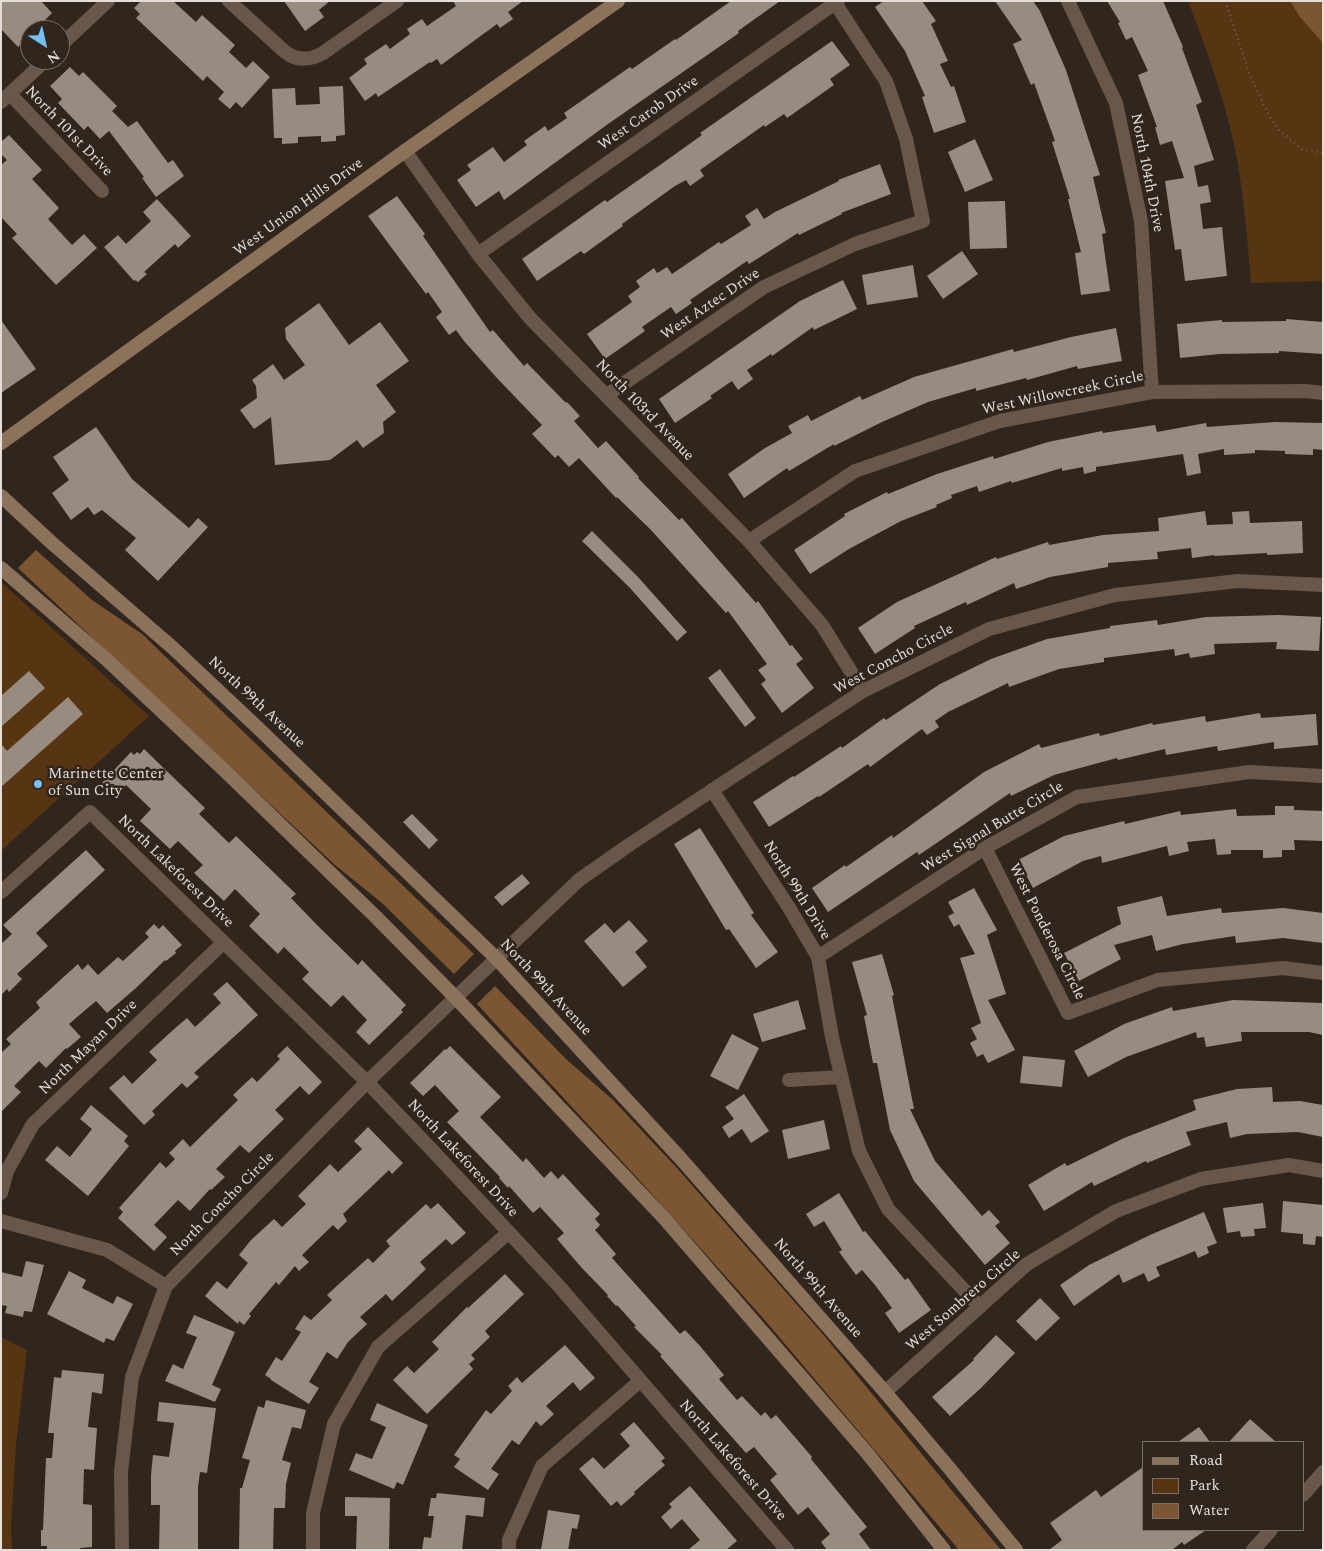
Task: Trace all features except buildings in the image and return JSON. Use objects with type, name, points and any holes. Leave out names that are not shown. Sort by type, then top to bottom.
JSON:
[{"type":"main road","name":"West Union Hills Drive","points":[[1,443],[405,151],[618,1]]},
{"type":"main road","name":"North 99th Avenue","points":[[1,496],[53,544],[173,648],[496,958],[682,1160],[885,1392],[950,1468],[1016,1550]]},
{"type":"main road","points":[[1,568],[106,658],[210,756],[375,916],[455,997],[664,1218],[868,1454],[944,1550]]},
{"type":"street","points":[[70,37],[108,1]]},
{"type":"street","points":[[229,1],[284,51],[301,59],[323,54],[397,1]]},
{"type":"street","name":"North 104th Drive","points":[[1068,1],[1116,103],[1141,221],[1152,392]]},
{"type":"street","name":"West Aztec Drive","points":[[606,395],[764,287],[855,244],[923,221],[906,139],[886,81],[836,2]]},
{"type":"street","name":"West Carob Drive","points":[[478,254],[836,2]]},
{"type":"street","points":[[5,98],[35,70]]},
{"type":"street","name":"North 101st Drive","points":[[5,98],[102,191]]},
{"type":"street","name":"North 103rd Avenue","points":[[405,151],[478,254],[530,318],[749,541],[822,625],[863,691]]},
{"type":"street","name":"West Willowcreek Circle","points":[[749,541],[855,471],[1000,422],[1152,392],[1323,392]]},
{"type":"street","name":"West Concho Circle","points":[[496,958],[551,905],[594,868],[863,691],[988,629],[1115,595],[1238,581],[1323,585]]},
{"type":"street","name":"West Signal Butte Circle","points":[[818,957],[985,848],[1077,796],[1249,772],[1323,776]]},
{"type":"street","name":"North 99th Drive","points":[[712,790],[788,906],[818,957],[832,1037],[859,1151],[888,1209],[980,1306]]},
{"type":"street","name":"North Lakeforest Drive","points":[[1,892],[90,812],[367,1082],[558,1285],[787,1550]]},
{"type":"street","name":"West Ponderosa Circle","points":[[985,848],[1068,1013],[1158,980],[1283,968],[1323,973]]},
{"type":"street","name":"North Mayan Drive","points":[[1,1193],[7,1171],[33,1124],[223,942]]},
{"type":"street","name":"North Concho Circle","points":[[122,1550],[121,1472],[132,1377],[166,1286],[367,1082],[496,958]]},
{"type":"street","points":[[789,1080],[841,1077]]},
{"type":"street","name":"West Sombrero Circle","points":[[885,1392],[1027,1264],[1116,1211],[1201,1179],[1289,1165],[1323,1171]]},
{"type":"street","points":[[1,1221],[107,1250],[166,1286]]},
{"type":"street","points":[[314,1550],[313,1513],[334,1424],[378,1346],[508,1233]]},
{"type":"street","points":[[509,1550],[509,1540],[542,1466],[640,1381]]},
{"type":"street","points":[[1304,1494],[1323,1472]]},
{"type":"street","points":[[1253,1550],[1270,1531]]},
{"type":"path","points":[[1226,1],[1242,55],[1271,119],[1279,130],[1302,149],[1323,153]]},
{"type":"green space","points":[[1188,1],[1323,1],[1323,281],[1251,283],[1242,190],[1232,135],[1212,67]]},
{"type":"green space","name":"Marinette Center of Sun City","points":[[1,582],[149,716],[1,851]]},
{"type":"green space","points":[[1,1337],[27,1350],[16,1445],[11,1529],[12,1550],[1,1550]]},
{"type":"water","points":[[1290,1],[1323,1],[1323,43],[1300,17]]},
{"type":"water","points":[[36,550],[92,600],[142,634],[474,954],[454,974],[382,903],[335,865],[18,568]]},
{"type":"water","points":[[495,986],[566,1059],[613,1100],[676,1167],[821,1332],[1001,1550],[959,1550],[763,1318],[477,1004]]},
{"type":"place","name":"Marinette Center of Sun City","points":[[38,784]]}]
